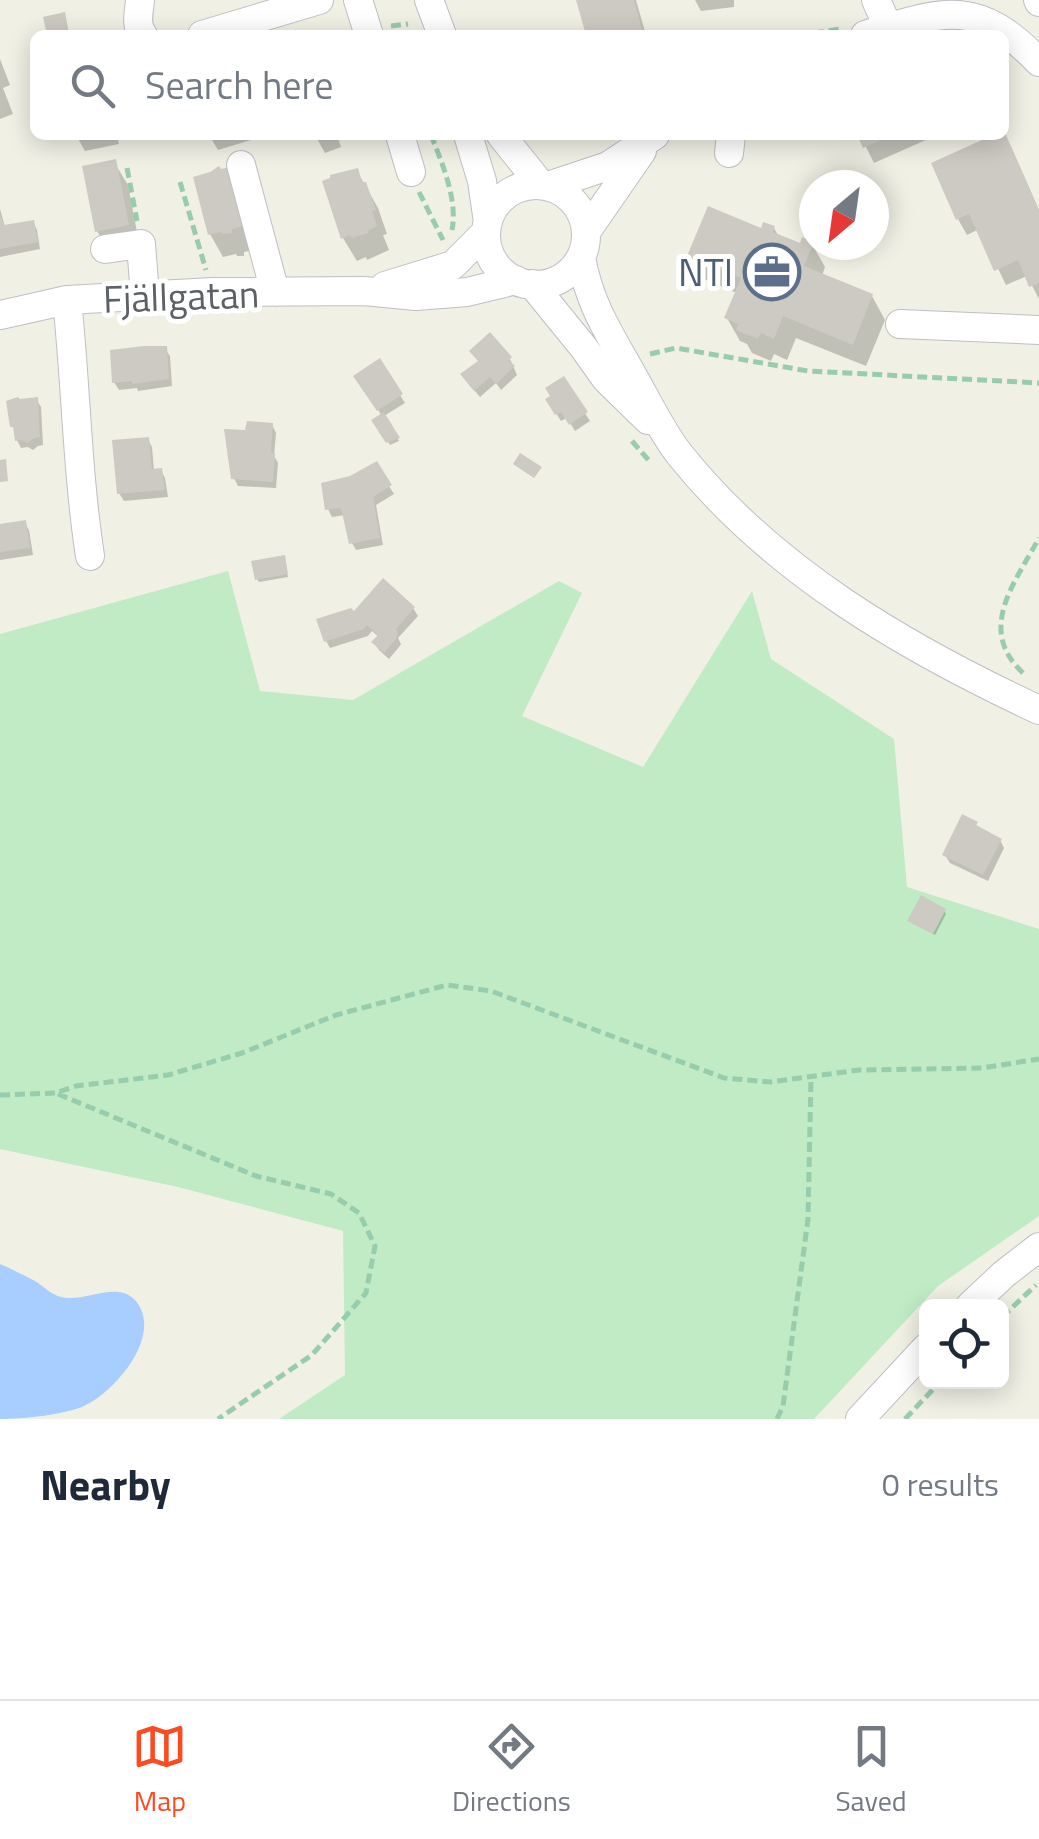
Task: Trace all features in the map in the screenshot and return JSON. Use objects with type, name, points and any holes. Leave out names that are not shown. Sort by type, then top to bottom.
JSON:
[{"type":"street","points":[[139,30],[140,0]]},
{"type":"street","points":[[229,30],[319,0]]},
{"type":"street","points":[[358,0],[380,30]]},
{"type":"street","points":[[429,0],[440,30]]},
{"type":"street","points":[[876,0],[877,30]]},
{"type":"street","points":[[880,30],[964,4],[1002,7],[1039,62]]},
{"type":"street","points":[[401,140],[411,172]]},
{"type":"street","points":[[469,140],[482,182],[488,249],[496,265],[524,282],[584,348],[606,379],[674,446],[726,508],[829,593],[974,680],[1039,710]]},
{"type":"street","points":[[505,140],[544,186],[563,192],[583,216],[586,284],[596,312],[674,446]]},
{"type":"street","points":[[487,227],[495,206],[507,194],[523,186],[544,186],[608,166],[647,140]]},
{"type":"street","points":[[524,282],[549,283],[564,276],[628,170],[651,140]]},
{"type":"street","points":[[241,165],[275,292]]},
{"type":"street","name":"Fjällgatan","points":[[364,291],[453,266],[487,227]]},
{"type":"street","points":[[104,250],[141,244],[145,296]]},
{"type":"street","name":"Fjällgatan","points":[[0,316],[67,300],[213,292],[364,291],[416,296],[524,282]]},
{"type":"street","points":[[67,300],[81,498],[90,556]]},
{"type":"street","points":[[900,324],[1039,330]]},
{"type":"street","points":[[977,1299],[1039,1248]]},
{"type":"street","points":[[860,1419],[919,1356]]},
{"type":"path","points":[[380,30],[408,24]]},
{"type":"path","points":[[411,172],[447,247],[454,218],[432,140]]},
{"type":"path","points":[[128,168],[141,244]]},
{"type":"path","points":[[180,182],[213,292]]},
{"type":"path","points":[[627,365],[676,348],[808,370],[1039,383]]},
{"type":"path","points":[[1024,674],[1010,660],[1000,640],[1002,609],[1039,538]]},
{"type":"path","points":[[0,1095],[56,1092],[76,1086],[168,1076],[242,1054],[336,1014],[447,985],[491,991],[724,1078],[770,1082],[859,1070],[982,1068],[1039,1059]]},
{"type":"path","points":[[777,1419],[783,1406],[808,1218],[811,1077]]},
{"type":"path","points":[[56,1092],[256,1176],[331,1194],[359,1213],[375,1246],[366,1293],[312,1355],[218,1419]]},
{"type":"path","points":[[1009,1310],[1039,1282]]},
{"type":"path","points":[[905,1419],[933,1389]]},
{"type":"green space","points":[[228,571],[260,691],[353,700],[559,581],[582,593],[522,716],[643,767],[752,591],[771,659],[894,739],[907,887],[1039,929],[1039,1216],[938,1286],[926,1299],[919,1299],[919,1306],[814,1419],[279,1419],[345,1375],[343,1231],[178,1187],[0,1149],[0,634]]},
{"type":"water","points":[[0,1264],[61,1297],[119,1292],[135,1300],[143,1314],[140,1345],[122,1375],[96,1399],[65,1412],[0,1419]]},
{"type":"building","points":[[576,0],[634,0],[642,30],[585,30]]},
{"type":"building","points":[[65,12],[68,30],[46,30],[43,17]]},
{"type":"building","points":[[859,140],[881,140],[863,148]]},
{"type":"building","points":[[982,140],[1008,140],[1039,210],[1039,283],[1029,287],[1018,260],[994,271],[969,214],[956,220],[931,163]]},
{"type":"building","points":[[116,159],[129,225],[95,232],[82,166]]},
{"type":"building","points":[[219,166],[230,167],[246,225],[232,229],[232,233],[208,235],[193,177]]},
{"type":"building","points":[[358,168],[376,210],[372,211],[377,226],[368,233],[341,239],[322,181]]},
{"type":"building","name":"NTI","points":[[708,206],[761,228],[763,222],[775,226],[773,232],[799,243],[799,260],[806,260],[804,266],[873,294],[853,345],[783,316],[774,339],[761,333],[758,339],[736,330],[738,324],[724,318],[741,278],[687,256]]},
{"type":"building","points":[[0,214],[4,225],[34,220],[38,242],[0,249]]},
{"type":"building","points":[[490,332],[515,366],[496,384],[490,377],[474,391],[460,374],[478,361],[469,351]]},
{"type":"building","points":[[167,346],[169,379],[112,383],[110,350]]},
{"type":"building","points":[[380,358],[403,394],[377,411],[353,376]]},
{"type":"building","points":[[564,376],[588,412],[569,425],[561,412],[555,415],[545,399],[550,396],[545,388]]},
{"type":"building","points":[[38,397],[40,437],[28,443],[15,441],[10,427],[6,401]]},
{"type":"building","points":[[384,412],[400,438],[386,443],[371,420]]},
{"type":"building","points":[[247,421],[273,423],[273,482],[231,479],[224,429],[245,430]]},
{"type":"building","points":[[149,437],[152,469],[162,468],[165,490],[117,494],[112,440]]},
{"type":"building","points":[[520,453],[542,467],[534,478],[513,464]]},
{"type":"building","points":[[6,459],[8,481],[0,482],[0,460]]},
{"type":"building","points":[[377,461],[392,485],[373,497],[380,538],[349,544],[341,508],[325,510],[321,483],[350,476]]},
{"type":"building","points":[[26,520],[30,548],[0,552],[0,524]]},
{"type":"building","points":[[285,555],[288,574],[255,580],[251,561]]},
{"type":"building","points":[[383,578],[415,607],[396,629],[396,639],[384,653],[371,642],[378,635],[367,625],[324,642],[316,619],[351,608],[354,611]]},
{"type":"building","points":[[962,814],[1002,839],[983,875],[942,855]]},
{"type":"building","points":[[921,895],[946,909],[933,934],[907,921]]},
{"type":"place","name":"NTI","points":[[772,272]]}]
